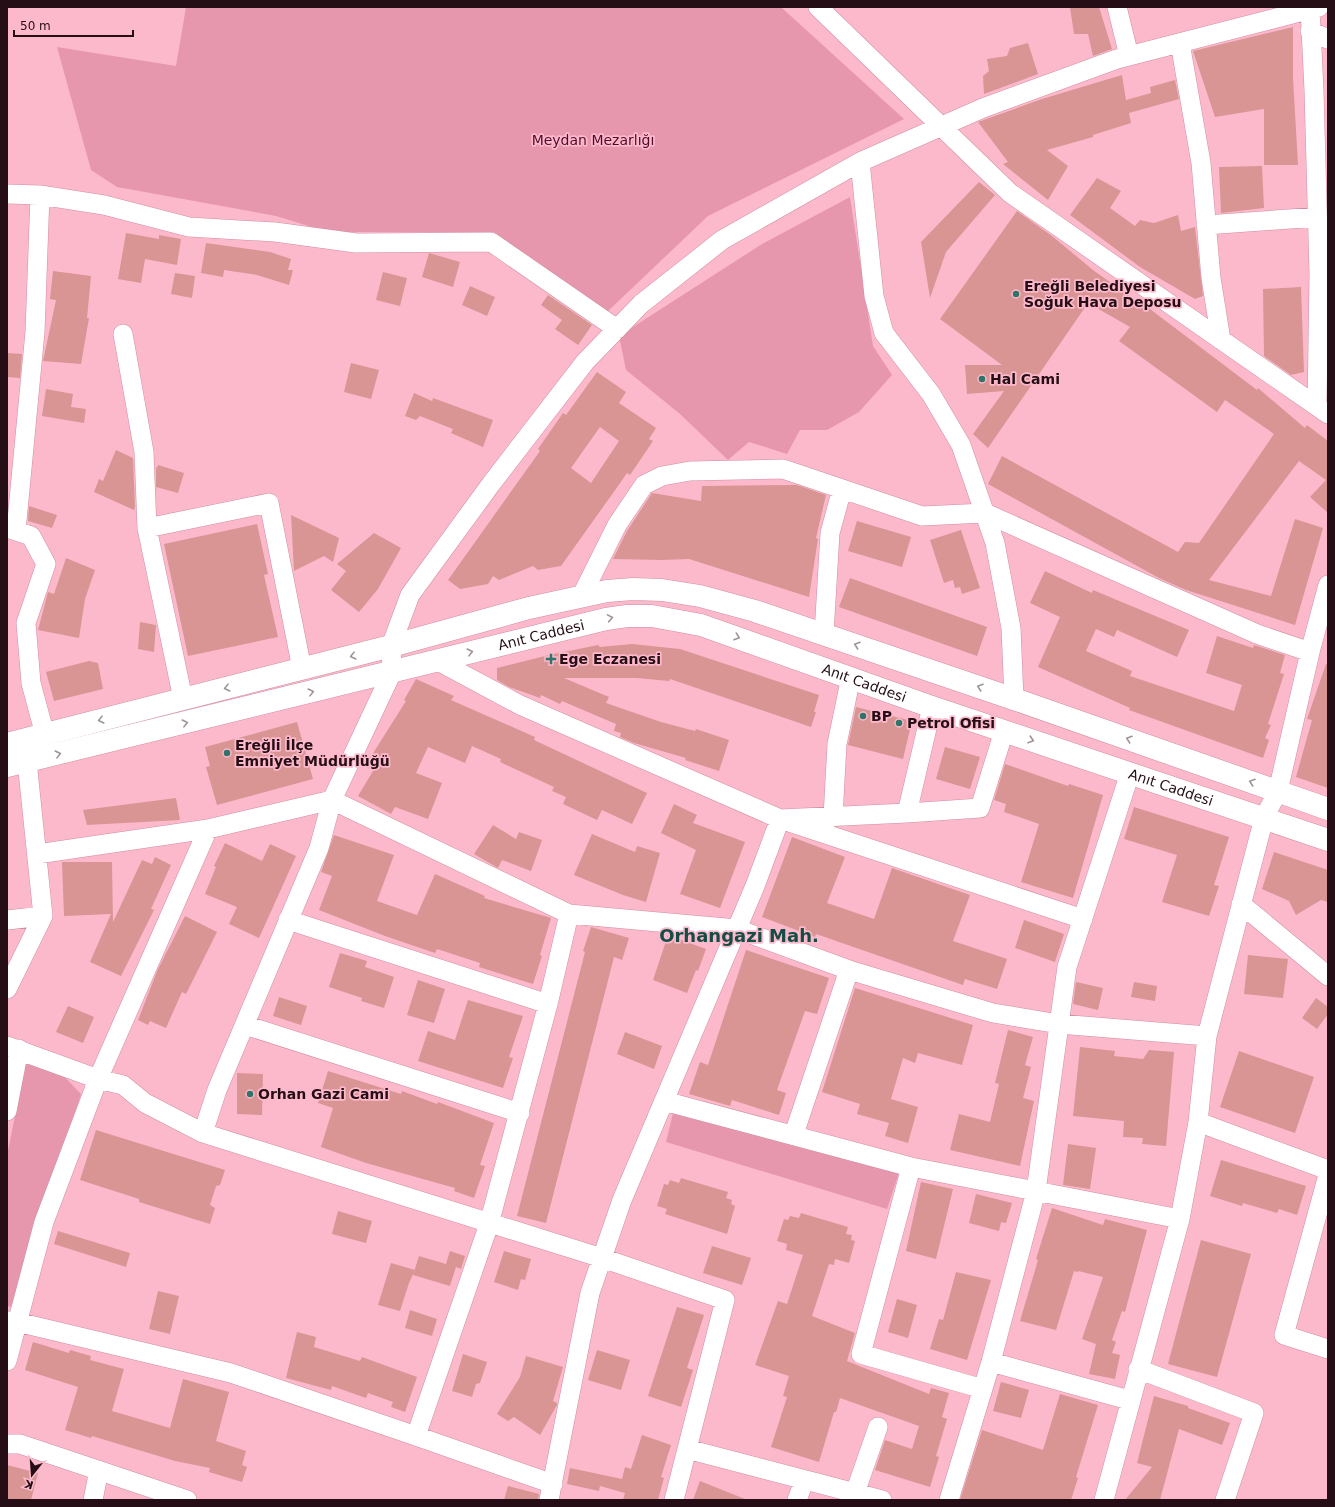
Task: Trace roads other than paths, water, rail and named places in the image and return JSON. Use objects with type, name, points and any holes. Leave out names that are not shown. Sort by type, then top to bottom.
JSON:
[{"type":"main road","points":[[7,744],[391,646],[530,608],[607,591],[633,589],[662,590],[700,596],[749,609],[1014,699],[1328,809]]},
{"type":"main road","name":"Anıt Caddesi","points":[[17,764],[606,619],[627,616],[652,616],[701,625],[932,707],[1328,840]]},
{"type":"street","points":[[818,7],[1010,193],[1323,410]]},
{"type":"street","points":[[1117,7],[1129,56]]},
{"type":"street","points":[[203,1133],[217,1090],[319,848],[332,800],[392,672],[391,646],[410,595],[491,484],[581,368],[641,304],[722,240],[860,162],[983,108],[1129,56],[1313,8],[1310,31],[1314,91],[1323,410]]},
{"type":"street","points":[[1310,31],[1328,39]]},
{"type":"street","points":[[1180,42],[1201,163],[1211,278],[1221,340]]},
{"type":"street","points":[[860,162],[874,296],[884,333],[931,394],[961,445],[995,543],[1011,628],[1014,699]]},
{"type":"street","points":[[7,194],[40,195],[104,204],[189,227],[275,232],[356,243],[491,242],[617,329]]},
{"type":"street","points":[[40,195],[35,332],[12,529],[31,536],[46,564],[26,623],[31,683],[46,735]]},
{"type":"street","points":[[1206,225],[1317,217]]},
{"type":"street","points":[[123,334],[144,452],[147,528],[184,699]]},
{"type":"street","points":[[581,597],[617,525],[644,485],[662,476],[690,471],[783,469],[922,516],[985,513],[1257,634],[1310,652]]},
{"type":"street","points":[[824,634],[830,533],[842,490]]},
{"type":"street","points":[[147,528],[269,503],[302,669]]},
{"type":"street","points":[[1104,1500],[1138,1369],[1180,1219],[1198,1122],[1207,1036],[1264,818],[1278,791],[1310,652],[1321,634],[1328,585]]},
{"type":"street","points":[[436,660],[520,705],[780,818],[1083,919]]},
{"type":"street","points":[[833,817],[837,744],[851,677]]},
{"type":"street","points":[[907,813],[932,707]]},
{"type":"street","points":[[780,818],[833,817],[980,808],[1004,731]]},
{"type":"street","points":[[7,989],[43,916],[36,854],[17,764]]},
{"type":"street","points":[[949,1500],[991,1362],[1036,1191],[1067,968],[1130,773]]},
{"type":"street","points":[[36,854],[208,829],[332,800],[569,914],[736,929],[850,970],[993,1013],[1059,1024],[1207,1036]]},
{"type":"street","points":[[12,1321],[231,1373],[416,1436],[551,1492],[590,1293],[622,1200],[755,886],[780,818]]},
{"type":"street","points":[[7,1361],[12,1321],[44,1222],[98,1079],[208,829]]},
{"type":"street","points":[[1241,904],[1328,976]]},
{"type":"street","points":[[416,1436],[490,1224],[548,1004],[569,914]]},
{"type":"street","points":[[7,920],[43,916]]},
{"type":"street","points":[[288,920],[548,1004]]},
{"type":"street","points":[[794,1134],[850,970]]},
{"type":"street","points":[[245,1025],[520,1113]]},
{"type":"street","points":[[7,1111],[13,1047],[98,1079],[123,1085],[145,1103],[203,1133],[602,1258],[725,1300],[674,1500]]},
{"type":"street","points":[[664,1101],[794,1134],[911,1167],[1180,1219]]},
{"type":"street","points":[[1198,1122],[1328,1170]]},
{"type":"street","points":[[911,1167],[862,1354],[983,1389]]},
{"type":"street","points":[[1328,1175],[1284,1335],[1328,1349]]},
{"type":"street","points":[[991,1362],[1130,1400]]},
{"type":"street","points":[[1138,1369],[1254,1413],[1225,1500]]},
{"type":"street","points":[[855,1493],[878,1427]]},
{"type":"street","points":[[7,1444],[20,1444],[187,1500]]},
{"type":"street","points":[[687,1449],[804,1481],[882,1500]]},
{"type":"street","points":[[93,1500],[99,1470]]},
{"type":"street","points":[[797,1500],[804,1481]]},
{"type":"place","name":"Ereğli Belediyesi Soğuk Hava Deposu","points":[[1016,294]]},
{"type":"place","name":"Hal Cami","points":[[982,379]]},
{"type":"place","name":"Ege Eczanesi","points":[[551,659]]},
{"type":"place","name":"BP","points":[[863,716]]},
{"type":"place","name":"Petrol Ofisi","points":[[899,723]]},
{"type":"place","name":"Ereğli İlçe Emniyet Müdürlüğü","points":[[227,753]]},
{"type":"place","name":"Orhan Gazi Cami","points":[[250,1094]]},
{"type":"district","name":"Orhangazi Mah.","points":[[739,936]]},
{"type":"park label","name":"Meydan Mezarlığı","points":[[593,140]]}]
